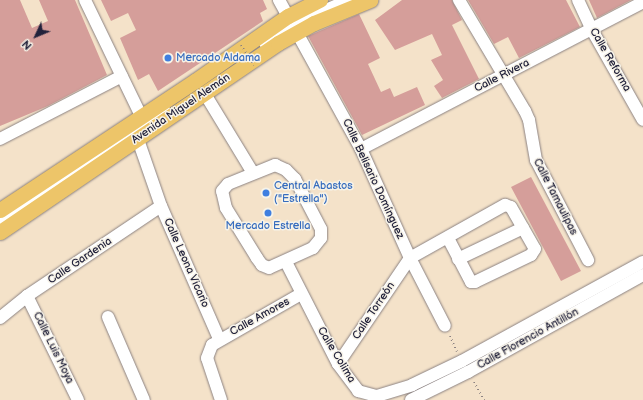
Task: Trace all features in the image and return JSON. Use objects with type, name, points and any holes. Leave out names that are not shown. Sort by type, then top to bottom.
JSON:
[{"type":"main road","name":"Avenida Miguel Alemán","points":[[0,232],[136,127],[205,94],[320,0]]},
{"type":"main road","name":"Avenida Miguel Alemán","points":[[0,210],[136,127],[292,24],[370,0]]},
{"type":"street","name":"Calle Leona Vicario","points":[[85,0],[122,76],[136,127],[161,206],[219,339]]},
{"type":"street","name":"Calle Belisario Domínguez","points":[[279,0],[361,149],[410,258],[445,326]]},
{"type":"street","points":[[292,24],[349,0]]},
{"type":"street","name":"Calle Tamaulipas","points":[[459,0],[529,120],[536,160],[588,260]]},
{"type":"street","name":"Calle Reforma","points":[[578,0],[592,30],[643,120]]},
{"type":"street","name":"Calle Rivera","points":[[361,149],[592,30],[643,2]]},
{"type":"street","points":[[0,139],[122,76]]},
{"type":"street","points":[[205,94],[253,173]]},
{"type":"street","points":[[0,221],[136,127]]},
{"type":"street","points":[[275,165],[286,170],[295,179],[321,229],[318,243],[286,262],[269,268],[262,265],[223,200],[222,191],[224,188],[253,173],[275,165]]},
{"type":"street","points":[[410,258],[505,205],[511,207],[535,249],[531,255],[475,282],[468,279],[448,238]]},
{"type":"street","name":"Calle Gardenia","points":[[0,318],[28,296],[161,206]]},
{"type":"street","points":[[458,259],[523,228]]},
{"type":"street","name":"Calle Torreón","points":[[338,364],[410,258]]},
{"type":"street","name":"Calle Colima","points":[[286,262],[338,364],[358,391],[377,396],[465,367]]},
{"type":"street","name":"Calle Florencio Antillón","points":[[411,400],[643,262]]},
{"type":"street","name":"Calle Florencio Antillón","points":[[465,367],[643,275]]},
{"type":"street","name":"Calle Amores","points":[[219,339],[301,294]]},
{"type":"street","name":"Calle Luis Moya","points":[[28,296],[78,400]]},
{"type":"street","points":[[108,317],[144,400]]},
{"type":"street","points":[[219,339],[210,349],[207,358],[221,400]]},
{"type":"path","points":[[241,45],[254,65]]},
{"type":"path","points":[[445,326],[465,367],[484,400]]},
{"type":"building","points":[[0,0],[20,0],[32,28],[48,21],[39,0],[75,0],[107,75],[48,106],[0,126]]},
{"type":"building","name":"Mercado Aldama","points":[[101,0],[263,0],[267,9],[260,13],[263,21],[158,91],[149,74],[138,80],[120,38],[136,30],[128,13],[111,21]]},
{"type":"building","points":[[402,0],[452,0],[462,20],[452,25],[479,79],[442,98],[434,86],[443,80],[431,60],[442,55],[432,34],[395,50],[375,20]]},
{"type":"building","points":[[468,0],[566,0],[580,27],[519,58],[508,37],[494,44]]},
{"type":"building","points":[[589,0],[631,0],[597,18]]},
{"type":"building","points":[[359,14],[380,58],[368,64],[381,92],[390,88],[394,97],[417,87],[425,105],[362,135],[308,36]]},
{"type":"building","points":[[531,177],[581,271],[561,281],[511,187]]},
{"type":"place","name":"Mercado Aldama","points":[[168,58]]},
{"type":"place","name":"Central Abastos (\"Estrella\")","points":[[266,193]]},
{"type":"place","name":"Mercado Estrella","points":[[268,213]]}]
